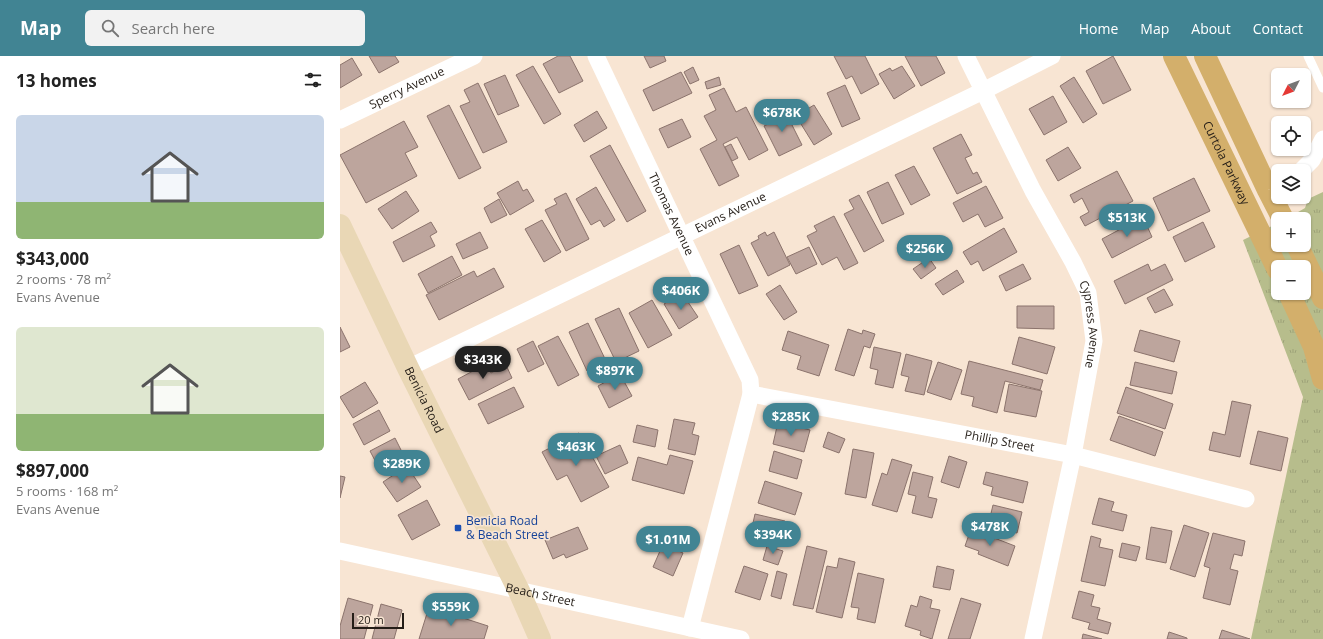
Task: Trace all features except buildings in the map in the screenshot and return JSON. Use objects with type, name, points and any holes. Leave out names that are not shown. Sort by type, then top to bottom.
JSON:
[{"type":"main road","name":"Curtola Parkway","points":[[1174,56],[1273,260]]},
{"type":"main road","points":[[1204,56],[1271,183]]},
{"type":"main road","points":[[1222,155],[1254,185],[1271,187]]},
{"type":"main road","name":"Benicia Road","points":[[340,225],[408,368],[519,591],[540,639]]},
{"type":"main road","points":[[1300,252],[1323,298]]},
{"type":"main road","points":[[1292,300],[1314,348],[1323,379]]},
{"type":"street","name":"Sperry Avenue","points":[[340,120],[474,56]]},
{"type":"street","name":"Thomas Avenue","points":[[596,56],[750,380],[751,394],[690,628]]},
{"type":"street","name":"Cypress Avenue","points":[[966,56],[1033,191],[1073,262],[1088,293],[1094,341],[1073,455],[1032,639]]},
{"type":"street","name":"Evans Avenue","points":[[408,368],[682,237],[1052,56]]},
{"type":"street","points":[[1308,164],[1323,139]]},
{"type":"street","name":"Phillip Street","points":[[751,394],[1073,455],[1246,499]]},
{"type":"street","name":"Beach Street","points":[[340,551],[741,639]]},
{"type":"lane","points":[[1308,56],[1323,88]]},
{"type":"green space","points":[[1323,192],[1323,639],[1251,639],[1303,397],[1243,240],[1271,226],[1271,252],[1311,252],[1311,212],[1298,212],[1305,208],[1306,204],[1311,204],[1311,198]]},
{"type":"place","name":"Benicia Road & Beach Street","points":[[458,528]]}]
